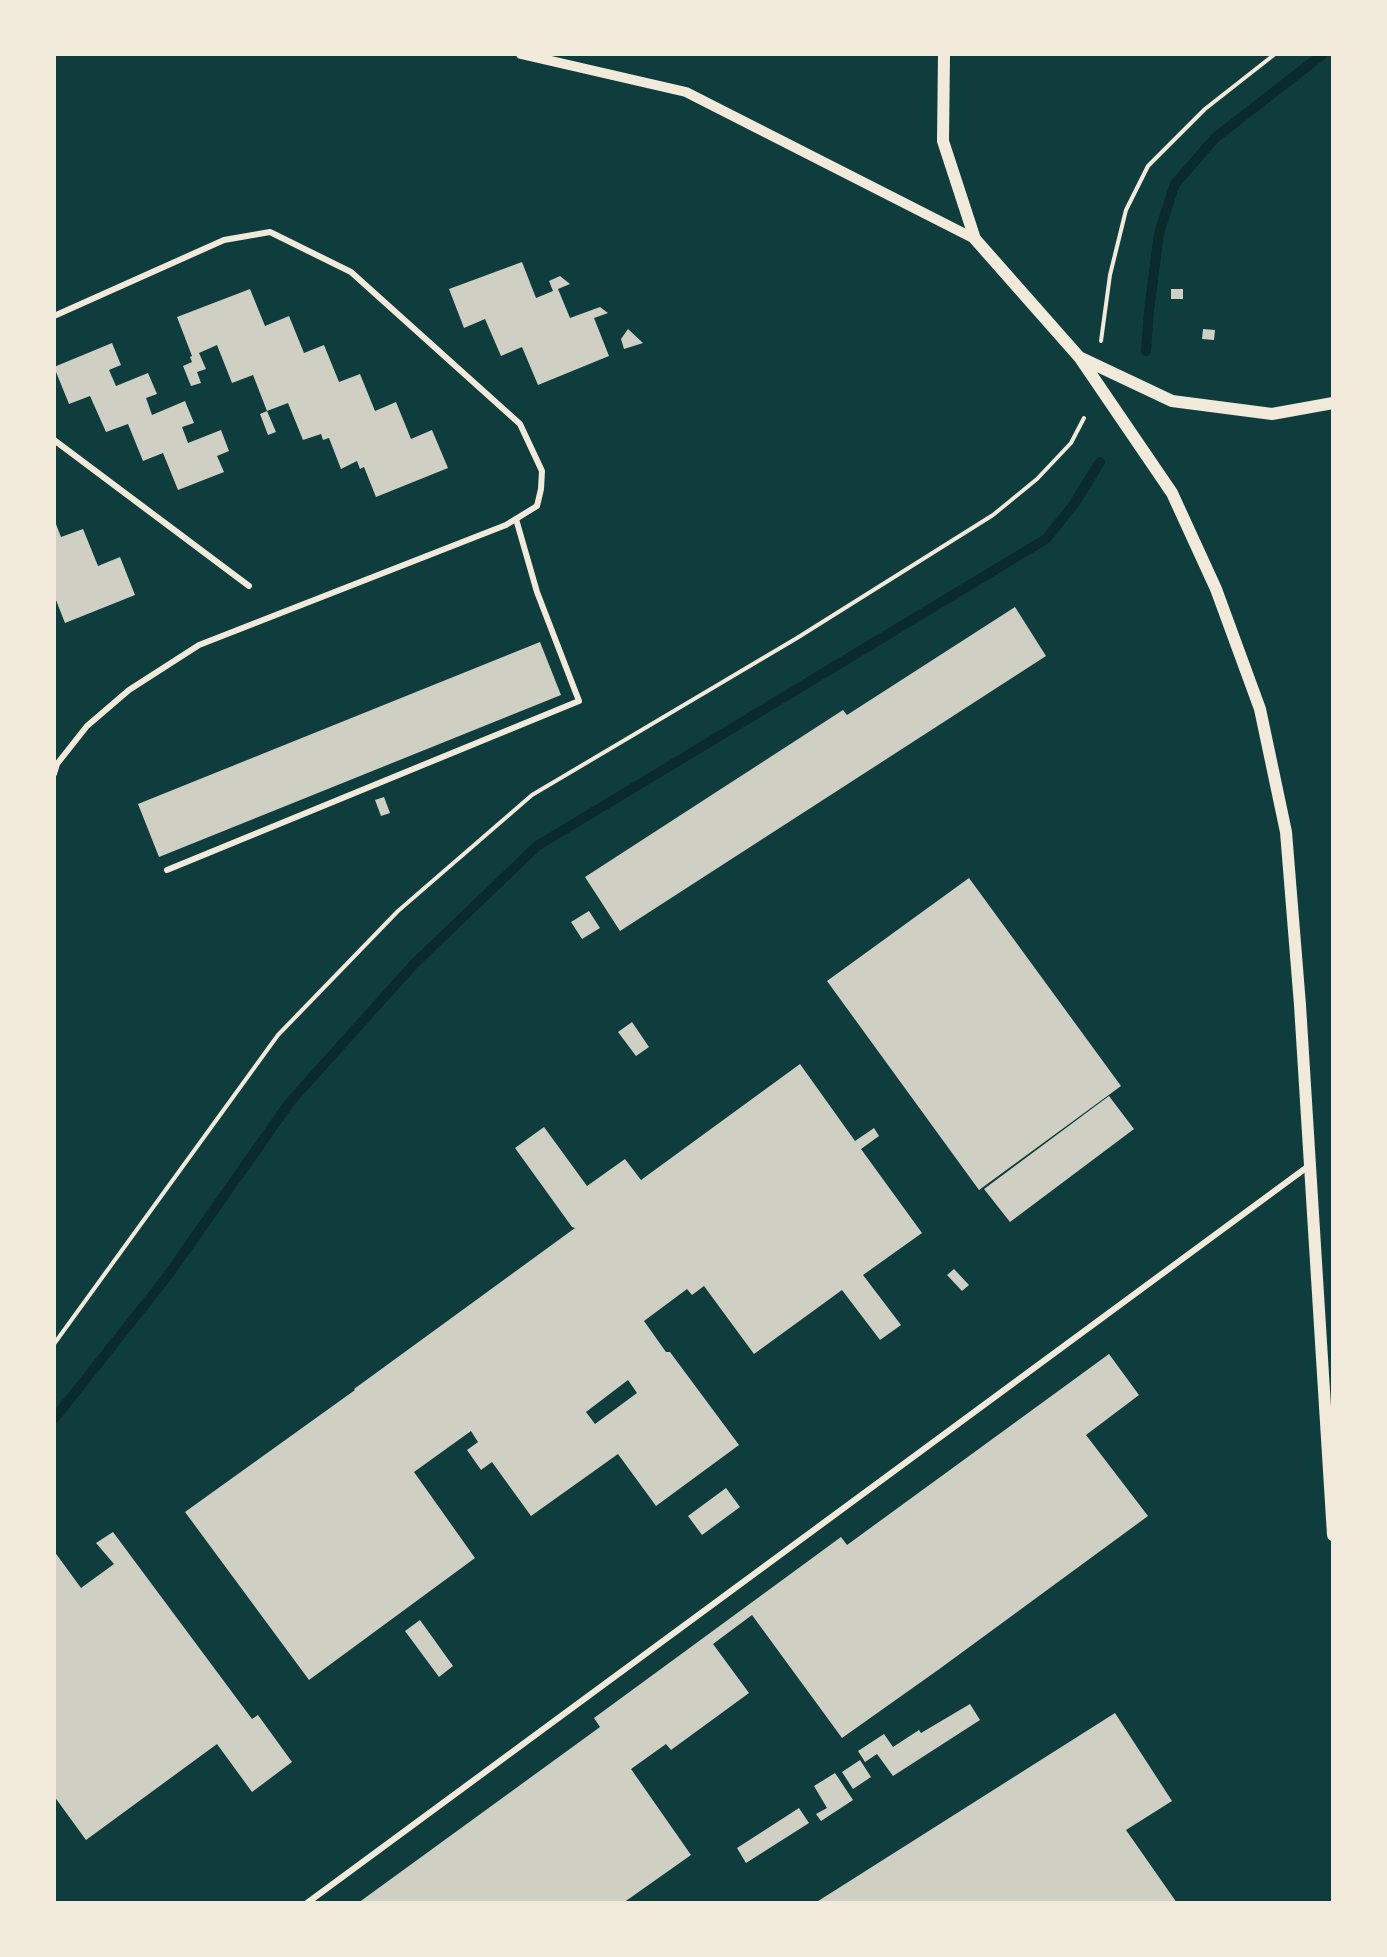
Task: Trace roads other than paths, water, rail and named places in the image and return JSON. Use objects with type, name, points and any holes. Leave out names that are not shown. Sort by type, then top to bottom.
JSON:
[{"type":"main road","points":[[944,54],[943,141],[975,239],[1080,358],[1172,493],[1216,589],[1260,709],[1286,832],[1300,1005],[1333,1535]]},
{"type":"main road","points":[[1080,358],[1172,401],[1272,414],[1333,403]]},
{"type":"street","points":[[521,54],[686,92],[975,239]]},
{"type":"street","points":[[54,316],[224,240],[270,232],[351,272],[520,424],[542,471],[537,506],[506,525],[199,645],[129,690],[87,726],[57,764],[54,774]]},
{"type":"street","points":[[54,440],[249,586]]},
{"type":"street","points":[[167,870],[579,701],[537,592],[516,519]]},
{"type":"street","points":[[307,1903],[1310,1164]]},
{"type":"waterway","points":[[1146,351],[1159,233],[1175,184],[1215,138],[1323,54]]},
{"type":"waterway","points":[[54,1419],[166,1278],[290,1102],[414,964],[537,846],[1046,539],[1074,504],[1100,462]]}]
